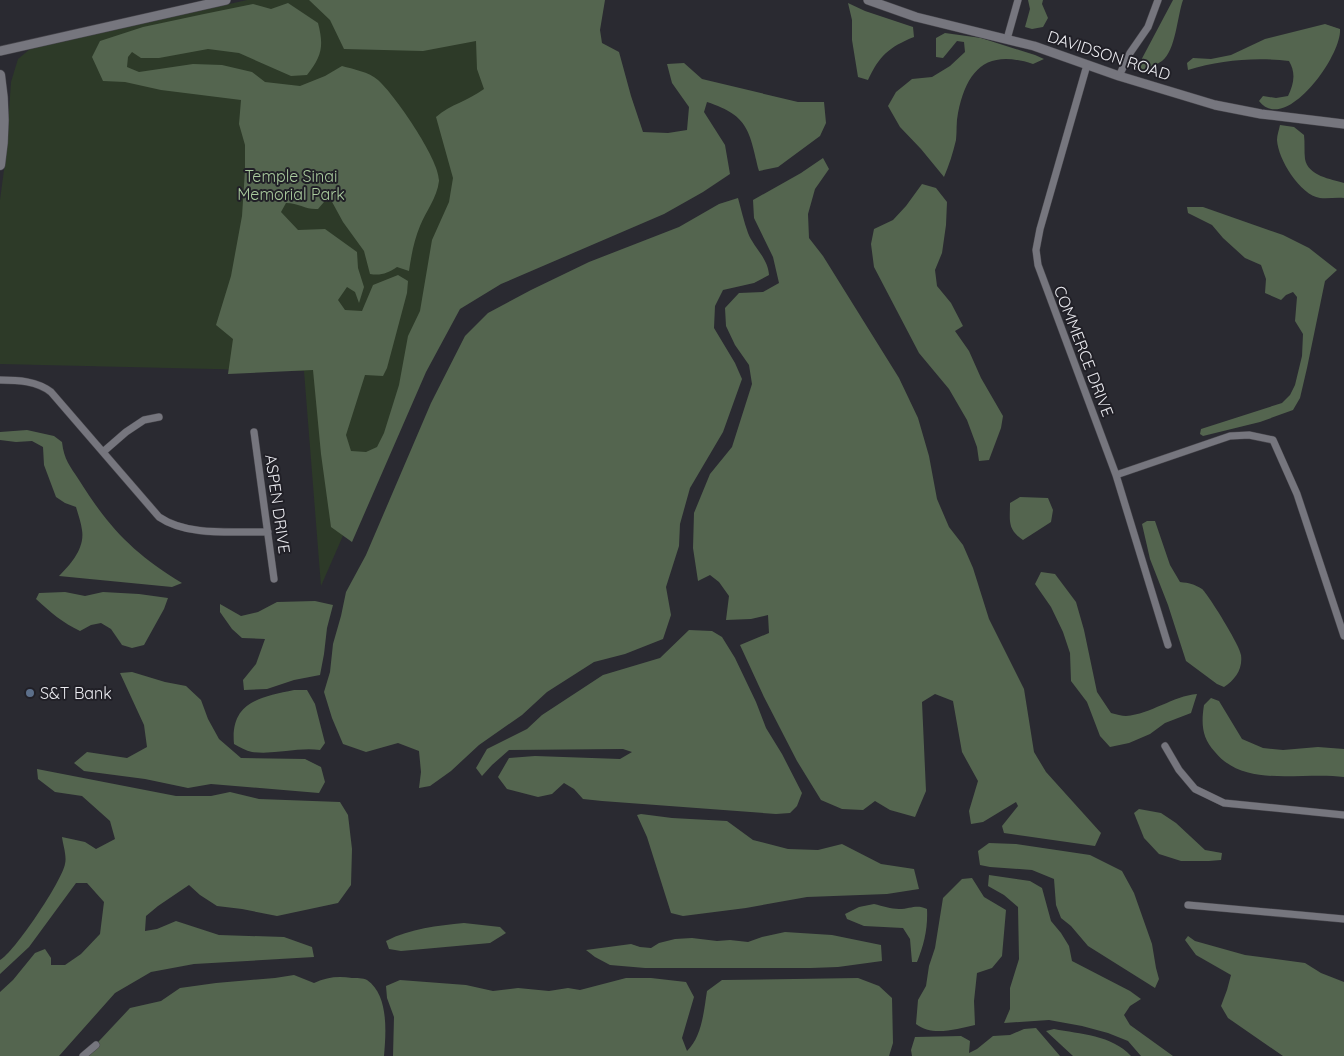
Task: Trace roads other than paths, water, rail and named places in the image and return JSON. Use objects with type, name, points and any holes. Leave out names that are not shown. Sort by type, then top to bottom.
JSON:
[{"type":"main road","points":[[0,75],[5,118],[0,165]]},
{"type":"street","points":[[0,51],[226,0]]},
{"type":"street","name":"DAVIDSON ROAD","points":[[868,0],[916,18],[1034,46],[1119,76],[1215,105],[1261,114],[1344,124]]},
{"type":"street","points":[[1007,39],[1018,0]]},
{"type":"street","points":[[1119,76],[1130,53],[1148,27],[1158,0]]},
{"type":"street","name":"COMMERCE DRIVE","points":[[1087,65],[1040,229],[1036,250],[1038,265],[1116,475],[1168,645]]},
{"type":"street","points":[[0,380],[18,380],[43,386],[64,405],[159,517],[169,524],[186,529],[268,532]]},
{"type":"street","points":[[103,452],[126,432],[144,420],[159,417]]},
{"type":"street","name":"ASPEN DRIVE","points":[[254,432],[274,579]]},
{"type":"street","points":[[1116,475],[1230,436],[1250,435],[1273,440],[1297,494],[1344,636]]},
{"type":"street","points":[[1165,746],[1179,770],[1195,789],[1224,803],[1344,815]]},
{"type":"street","points":[[1188,905],[1344,919]]},
{"type":"street","points":[[83,1056],[96,1045]]},
{"type":"place","name":"S&T Bank","points":[[30,693]]},
{"type":"park label","name":"Temple Sinai Memorial Park","points":[[291,185]]}]
